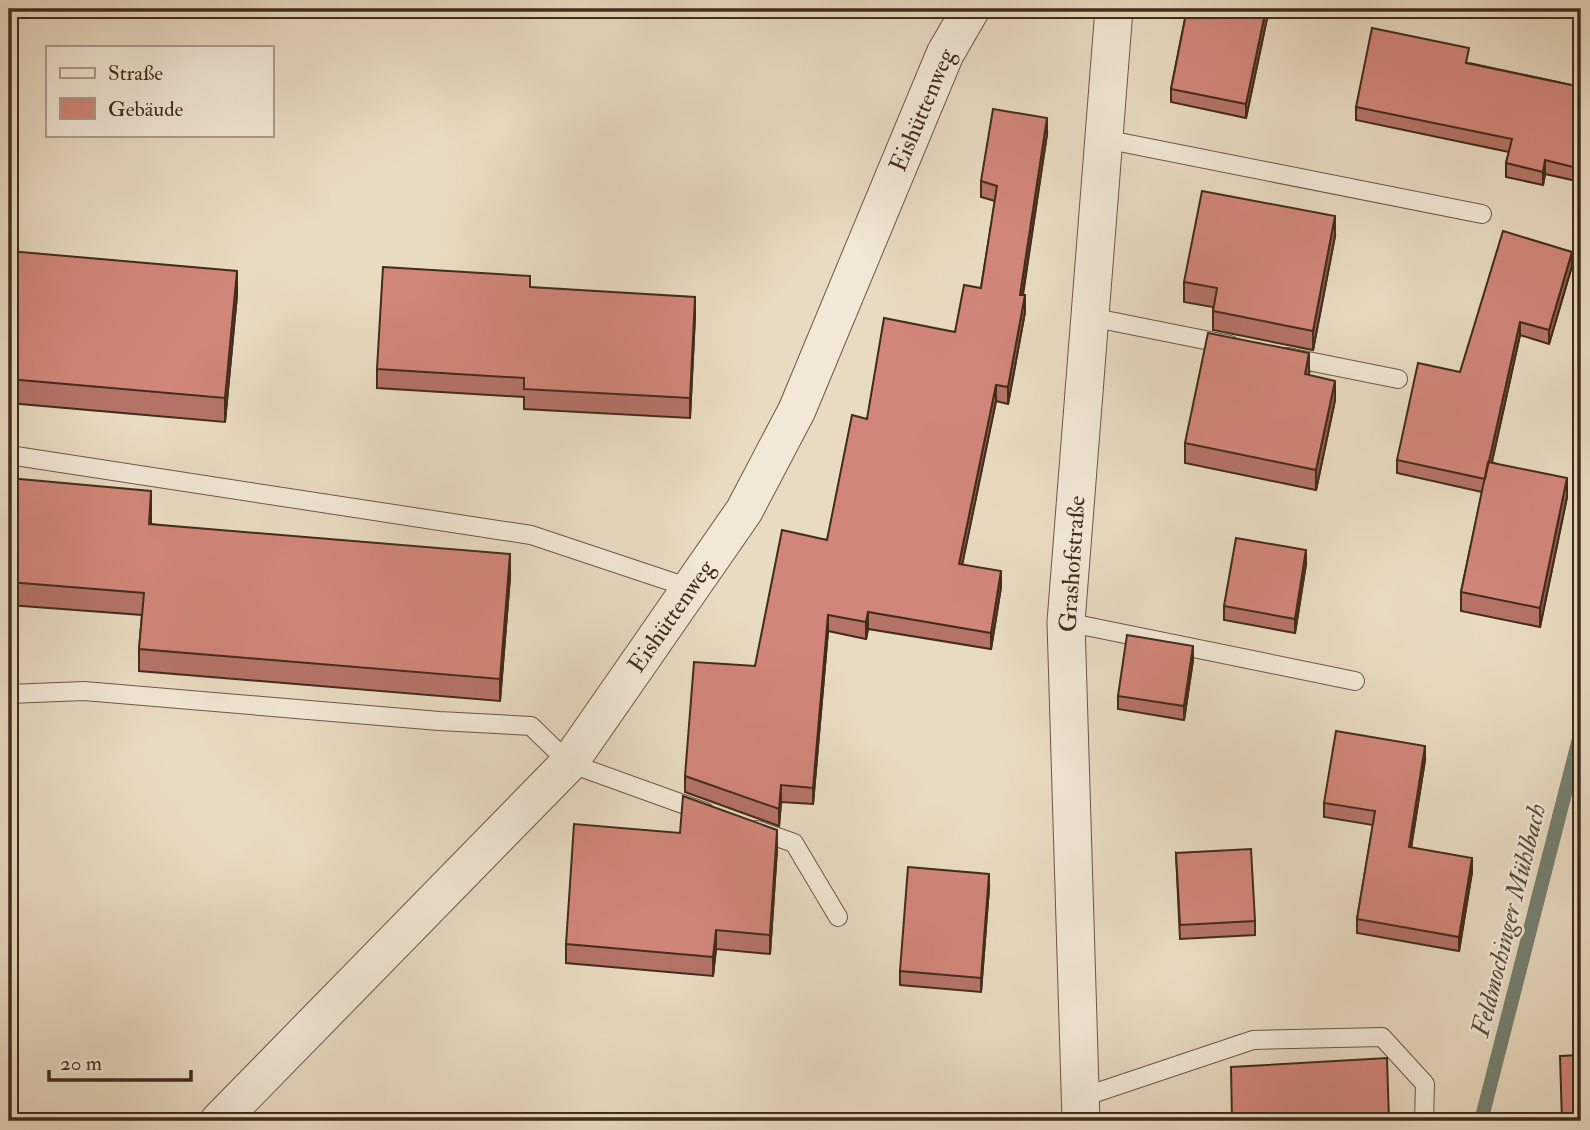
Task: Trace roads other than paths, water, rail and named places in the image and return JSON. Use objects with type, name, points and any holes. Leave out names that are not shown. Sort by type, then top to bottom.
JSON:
[{"type":"street","name":"Eishüttenweg","points":[[219,1121],[569,763],[744,511],[797,410],[945,54],[971,9]]},
{"type":"street","name":"Grashofstraße","points":[[1080,1109],[1066,622],[1114,9]]},
{"type":"lane","points":[[1104,139],[1482,214]]},
{"type":"lane","points":[[1090,317],[1251,349]]},
{"type":"lane","points":[[1277,355],[1398,379]]},
{"type":"lane","points":[[9,455],[531,535],[690,589]]},
{"type":"lane","points":[[1066,622],[1355,681]]},
{"type":"lane","points":[[9,694],[83,691],[439,721],[531,726],[569,763],[719,817]]},
{"type":"lane","points":[[744,826],[794,844],[838,916]]},
{"type":"lane","points":[[1080,1109],[1253,1040],[1382,1037],[1425,1084],[1424,1121]]},
{"type":"waterway","name":"Feldmochinger Mühlbach","points":[[1481,1121],[1581,731]]}]
